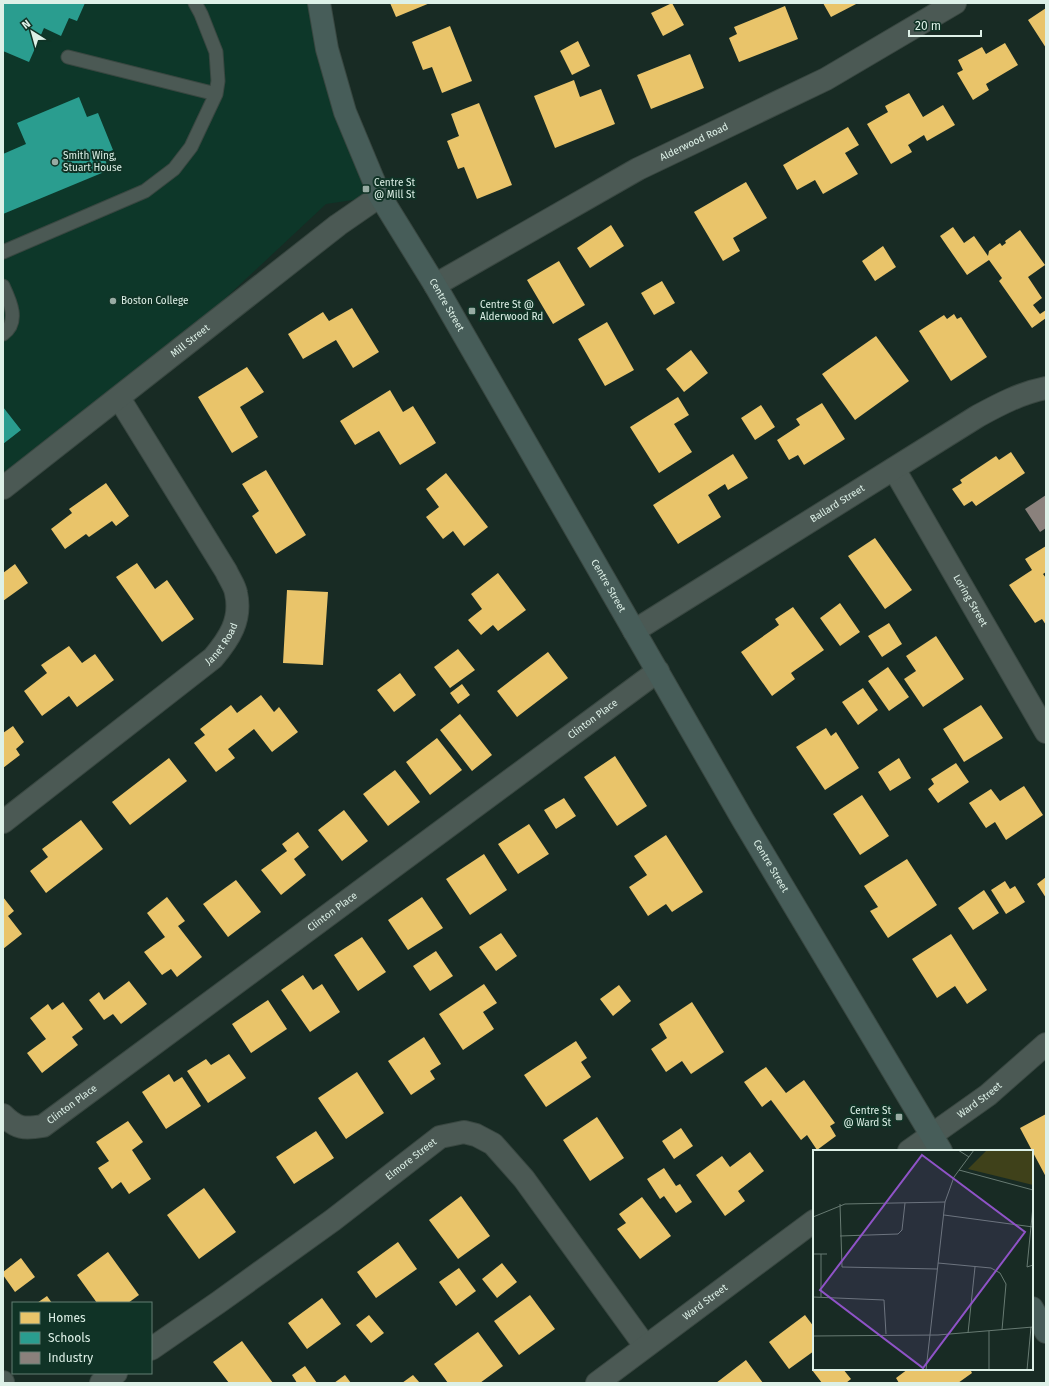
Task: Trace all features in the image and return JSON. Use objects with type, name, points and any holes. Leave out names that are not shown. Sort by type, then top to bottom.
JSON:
[{"type":"main road","name":"Centre Street","points":[[319,3],[327,50],[345,112],[380,196],[435,285],[747,826],[936,1143]]},
{"type":"main road","points":[[1033,1310],[1046,1332]]},
{"type":"street","name":"Alderwood Road","points":[[435,285],[638,169],[826,79],[955,3]]},
{"type":"street","name":"Mill Street","points":[[3,488],[338,225],[380,196]]},
{"type":"street","name":"Ballard Street","points":[[634,631],[1004,402],[1030,391],[1046,388]]},
{"type":"street","name":"Janet Road","points":[[3,822],[213,658],[230,637],[237,615],[236,593],[226,571],[119,398]]},
{"type":"street","name":"Loring Street","points":[[894,469],[1046,732]]},
{"type":"street","name":"Clinton Place","points":[[3,1115],[12,1125],[27,1129],[42,1126],[658,671]]},
{"type":"street","name":"Ward Street","points":[[912,1150],[936,1143],[988,1094],[1046,1044]]},
{"type":"street","name":"Elmore Street","points":[[152,1348],[333,1220],[440,1137],[464,1132],[476,1135],[493,1144],[524,1179],[644,1346]]},
{"type":"street","name":"Ward Street","points":[[597,1383],[644,1346],[813,1222]]},
{"type":"street","points":[[101,1383],[114,1374]]},
{"type":"lane","points":[[3,252],[146,191],[174,169],[191,147],[216,94],[218,82],[216,52],[202,14],[195,3]]},
{"type":"lane","points":[[68,56],[216,94]]},
{"type":"lane","points":[[3,286],[11,303],[12,319],[3,334]]},
{"type":"shaded area","name":"Boston College","points":[[3,3],[319,3],[380,196],[326,204],[119,398],[3,488]]},
{"type":"building: Homes","points":[[390,3],[430,3],[396,17]]},
{"type":"building: Homes","points":[[672,3],[684,25],[663,36],[651,13]]},
{"type":"building: Homes","points":[[823,3],[858,3],[831,17]]},
{"type":"building: Homes","points":[[785,6],[798,39],[739,62],[729,38],[737,34],[734,27]]},
{"type":"building: Homes","points":[[1046,8],[1046,48],[1028,20]]},
{"type":"building: Homes","points":[[450,26],[472,81],[442,93],[432,67],[423,70],[412,42]]},
{"type":"building: Homes","points":[[578,41],[590,66],[572,75],[560,51]]},
{"type":"building: Homes","points":[[1005,43],[1018,65],[986,84],[989,90],[973,100],[957,73],[963,70],[958,60],[982,47],[986,54]]},
{"type":"building: Homes","points":[[690,54],[704,88],[651,109],[637,75]]},
{"type":"building: Homes","points":[[574,80],[580,97],[601,89],[615,124],[555,148],[534,96]]},
{"type":"building: Homes","points":[[909,93],[923,117],[943,105],[955,125],[927,141],[924,135],[908,145],[912,152],[891,164],[867,124],[888,112],[885,106]]},
{"type":"building: Homes","points":[[479,103],[512,185],[477,199],[464,167],[458,169],[447,141],[459,136],[451,114]]},
{"type":"building: Homes","points":[[848,127],[859,145],[845,153],[858,174],[823,194],[815,180],[797,190],[783,165]]},
{"type":"building: Homes","points":[[746,182],[767,218],[733,238],[740,251],[723,261],[694,212]]},
{"type":"building: Homes","points":[[611,225],[624,246],[590,268],[577,248]]},
{"type":"building: Homes","points":[[953,227],[964,243],[974,236],[988,256],[989,251],[1000,243],[1002,246],[1006,243],[1005,241],[1020,230],[1045,265],[1028,277],[1042,298],[1033,305],[1040,314],[1046,310],[1046,318],[1032,328],[999,281],[1002,278],[989,260],[967,275],[940,236]]},
{"type":"building: Homes","points":[[883,246],[896,267],[875,281],[862,261]]},
{"type":"building: Homes","points":[[559,261],[585,305],[553,324],[527,280]]},
{"type":"building: Homes","points":[[662,281],[675,303],[654,315],[641,293]]},
{"type":"building: Homes","points":[[352,308],[379,352],[353,368],[336,340],[303,359],[288,334],[323,312],[329,321]]},
{"type":"building: Homes","points":[[954,314],[957,319],[961,317],[987,357],[951,381],[919,331],[944,315],[947,319]]},
{"type":"building: Homes","points":[[607,322],[634,370],[605,386],[578,339]]},
{"type":"building: Homes","points":[[876,336],[909,381],[855,420],[822,374]]},
{"type":"building: Homes","points":[[691,350],[708,373],[684,392],[666,369]]},
{"type":"building: Homes","points":[[247,367],[264,392],[240,407],[258,437],[232,453],[198,397]]},
{"type":"building: Homes","points":[[390,390],[403,412],[413,406],[436,443],[400,465],[379,431],[355,445],[340,421]]},
{"type":"building: Homes","points":[[678,397],[689,415],[674,424],[692,452],[659,473],[630,427]]},
{"type":"building: Homes","points":[[822,403],[845,439],[804,465],[798,455],[789,460],[777,440],[800,425],[796,419]]},
{"type":"building: Homes","points":[[761,405],[775,427],[755,440],[741,418]]},
{"type":"building: Homes","points":[[1011,452],[1025,473],[976,506],[972,501],[964,506],[952,489],[962,483],[960,480],[996,456],[999,460]]},
{"type":"building: Homes","points":[[733,454],[748,478],[728,490],[725,484],[708,495],[721,517],[678,544],[653,505]]},
{"type":"building: Homes","points":[[266,470],[306,535],[276,554],[252,516],[259,511],[242,484]]},
{"type":"building: Homes","points":[[446,473],[488,527],[464,546],[453,531],[443,539],[426,517],[439,507],[426,489]]},
{"type":"building: Homes","points":[[106,483],[129,516],[116,526],[112,521],[89,537],[86,534],[65,549],[51,529],[72,513],[69,509]]},
{"type":"building: Homes","points":[[875,538],[912,590],[885,609],[848,556]]},
{"type":"building: Homes","points":[[1046,546],[1046,572],[1043,574],[1046,578],[1046,625],[1042,619],[1035,623],[1009,585],[1032,570],[1025,559]]},
{"type":"building: Homes","points":[[137,563],[155,589],[167,580],[194,619],[162,642],[116,577]]},
{"type":"building: Homes","points":[[15,564],[28,583],[3,601],[3,573]]},
{"type":"building: Homes","points":[[498,573],[526,610],[498,631],[493,625],[481,635],[468,620],[482,609],[471,594]]},
{"type":"building: Homes","points":[[287,590],[328,592],[323,665],[283,663]]},
{"type":"building: Homes","points":[[840,603],[860,632],[840,646],[820,618]]},
{"type":"building: Homes","points":[[793,607],[824,650],[791,673],[795,679],[772,696],[741,652],[779,625],[775,619]]},
{"type":"building: Homes","points":[[889,623],[902,644],[882,657],[868,636]]},
{"type":"building: Homes","points":[[936,636],[964,679],[923,707],[904,679],[916,671],[906,656]]},
{"type":"building: Homes","points":[[69,646],[82,663],[95,654],[114,680],[77,707],[69,696],[42,716],[24,691],[47,673],[41,665]]},
{"type":"building: Homes","points":[[458,649],[475,670],[450,688],[434,667]]},
{"type":"building: Homes","points":[[548,652],[568,678],[517,717],[497,691]]},
{"type":"building: Homes","points":[[888,667],[909,697],[889,711],[868,681]]},
{"type":"building: Homes","points":[[400,673],[416,695],[394,712],[377,690]]},
{"type":"building: Homes","points":[[462,684],[470,695],[458,704],[450,693]]},
{"type":"building: Homes","points":[[863,688],[878,710],[858,725],[842,702]]},
{"type":"building: Homes","points":[[261,695],[274,712],[279,707],[298,732],[272,752],[254,729],[228,749],[235,758],[216,772],[194,743],[205,735],[200,729],[231,705],[237,713]]},
{"type":"building: Homes","points":[[981,705],[1003,738],[964,762],[943,729]]},
{"type":"building: Homes","points":[[460,714],[492,755],[472,771],[440,730]]},
{"type":"building: Homes","points":[[13,726],[24,742],[16,749],[20,755],[3,768],[3,733]]},
{"type":"building: Homes","points":[[826,728],[831,736],[836,732],[859,768],[825,790],[796,747]]},
{"type":"building: Homes","points":[[437,738],[462,770],[430,795],[406,762]]},
{"type":"building: Homes","points":[[615,756],[647,806],[617,826],[584,777]]},
{"type":"building: Homes","points":[[169,758],[187,781],[130,825],[112,802]]},
{"type":"building: Homes","points":[[899,758],[911,778],[890,791],[878,772]]},
{"type":"building: Homes","points":[[956,763],[969,782],[938,803],[928,789],[934,784],[931,779]]},
{"type":"building: Homes","points":[[395,770],[420,802],[388,826],[363,794]]},
{"type":"building: Homes","points":[[1024,786],[1043,815],[1006,840],[995,822],[986,828],[969,803],[991,789],[1000,801]]},
{"type":"building: Homes","points":[[862,795],[889,836],[860,855],[833,814]]},
{"type":"building: Homes","points":[[564,798],[576,816],[556,829],[544,810]]},
{"type":"building: Homes","points":[[344,810],[368,841],[342,861],[318,830]]},
{"type":"building: Homes","points":[[81,820],[103,849],[46,893],[30,871],[48,857],[42,849]]},
{"type":"building: Homes","points":[[529,824],[549,854],[518,874],[498,844]]},
{"type":"building: Homes","points":[[298,832],[309,847],[294,859],[306,875],[281,895],[261,870],[287,851],[282,844]]},
{"type":"building: Homes","points":[[666,835],[703,892],[672,912],[666,904],[648,916],[629,887],[647,875],[634,856]]},
{"type":"building: Homes","points":[[484,854],[507,890],[470,915],[446,879]]},
{"type":"building: Homes","points":[[907,859],[937,905],[888,938],[870,911],[878,907],[864,886]]},
{"type":"building: Homes","points":[[1046,877],[1046,898],[1037,884]]},
{"type":"building: Homes","points":[[236,880],[261,912],[228,937],[203,904]]},
{"type":"building: Homes","points":[[1005,881],[1010,889],[1015,886],[1025,902],[1006,914],[991,890]]},
{"type":"building: Homes","points":[[984,890],[999,913],[973,930],[958,908]]},
{"type":"building: Homes","points":[[3,897],[14,911],[8,916],[22,934],[3,949]]},
{"type":"building: Homes","points":[[167,897],[185,921],[178,926],[202,957],[177,977],[171,969],[162,975],[144,952],[165,937],[147,913]]},
{"type":"building: Homes","points":[[422,897],[443,928],[408,950],[388,920]]},
{"type":"building: Homes","points":[[501,933],[517,956],[496,971],[479,947]]},
{"type":"building: Homes","points":[[951,934],[987,990],[967,1004],[955,986],[937,998],[912,959]]},
{"type":"building: Homes","points":[[362,937],[386,972],[358,991],[334,955]]},
{"type":"building: Homes","points":[[436,951],[453,976],[430,991],[413,966]]},
{"type":"building: Homes","points":[[303,975],[313,990],[322,984],[340,1012],[310,1032],[281,990]]},
{"type":"building: Homes","points":[[129,981],[147,1004],[121,1024],[113,1014],[104,1020],[89,1000],[99,992],[104,1000]]},
{"type":"building: Homes","points":[[484,984],[497,1003],[483,1012],[494,1029],[463,1050],[439,1014]]},
{"type":"building: Homes","points":[[619,985],[631,1001],[613,1016],[600,999]]},
{"type":"building: Homes","points":[[268,1000],[287,1029],[251,1053],[232,1024]]},
{"type":"building: Homes","points":[[63,1002],[83,1029],[72,1037],[78,1045],[42,1073],[27,1053],[46,1039],[30,1018],[48,1004],[52,1010]]},
{"type":"building: Homes","points":[[692,1002],[724,1052],[691,1074],[682,1061],[666,1072],[651,1049],[667,1038],[659,1024]]},
{"type":"building: Homes","points":[[424,1037],[441,1064],[430,1071],[435,1079],[411,1095],[388,1061]]},
{"type":"building: Homes","points":[[576,1041],[587,1058],[581,1062],[591,1077],[546,1107],[524,1075]]},
{"type":"building: Homes","points":[[229,1054],[246,1078],[208,1103],[187,1071],[206,1059],[211,1065]]},
{"type":"building: Homes","points":[[766,1067],[786,1093],[804,1080],[835,1123],[830,1126],[836,1136],[817,1150],[807,1135],[801,1140],[771,1100],[762,1107],[744,1082]]},
{"type":"building: Homes","points":[[357,1072],[384,1113],[346,1139],[318,1098]]},
{"type":"building: Homes","points":[[169,1074],[174,1082],[182,1077],[201,1106],[166,1129],[142,1092]]},
{"type":"building: Homes","points":[[1046,1114],[1046,1177],[1033,1150],[1020,1128]]},
{"type":"building: Homes","points":[[597,1117],[624,1158],[590,1181],[563,1140]]},
{"type":"building: Homes","points":[[128,1121],[143,1142],[132,1150],[151,1179],[129,1194],[121,1182],[112,1189],[98,1168],[109,1161],[96,1142]]},
{"type":"building: Homes","points":[[681,1128],[693,1146],[674,1159],[662,1141]]},
{"type":"building: Homes","points":[[316,1131],[334,1158],[294,1184],[276,1157]]},
{"type":"building: Homes","points":[[750,1152],[764,1171],[738,1191],[745,1201],[725,1216],[696,1175],[722,1156],[730,1167]]},
{"type":"building: Homes","points":[[664,1168],[676,1186],[680,1184],[692,1202],[676,1213],[664,1196],[660,1199],[647,1179]]},
{"type":"building: Homes","points":[[204,1188],[236,1232],[199,1259],[167,1215]]},
{"type":"building: Homes","points":[[461,1196],[490,1236],[458,1259],[429,1220]]},
{"type":"building: Homes","points":[[642,1197],[671,1236],[640,1259],[617,1229],[626,1223],[619,1214]]},
{"type":"building: Homes","points":[[398,1242],[417,1269],[376,1298],[357,1272]]},
{"type":"building: Homes","points":[[108,1252],[139,1295],[129,1302],[96,1302],[77,1275]]},
{"type":"building: Homes","points":[[21,1258],[35,1277],[15,1292],[3,1275],[3,1272]]},
{"type":"building: Homes","points":[[502,1263],[517,1282],[497,1298],[482,1279]]},
{"type":"building: Homes","points":[[459,1268],[476,1291],[456,1306],[439,1282]]},
{"type":"building: Homes","points":[[530,1295],[555,1329],[519,1355],[494,1321]]},
{"type":"building: Homes","points":[[47,1296],[51,1302],[38,1302]]},
{"type":"building: Homes","points":[[322,1298],[341,1324],[307,1349],[288,1323]]},
{"type":"building: Homes","points":[[369,1315],[384,1333],[371,1343],[356,1325]]},
{"type":"building: Homes","points":[[805,1315],[813,1326],[813,1352],[789,1369],[769,1342]]},
{"type":"building: Homes","points":[[478,1332],[503,1366],[480,1383],[448,1383],[434,1364]]},
{"type":"building: Homes","points":[[242,1341],[273,1383],[229,1383],[213,1362]]},
{"type":"building: Homes","points":[[746,1360],[763,1383],[716,1383]]},
{"type":"building: Homes","points":[[305,1366],[317,1383],[297,1383],[292,1375]]},
{"type":"building: Homes","points":[[812,1370],[844,1370],[851,1379],[846,1383],[822,1383]]},
{"type":"building: Homes","points":[[907,1370],[970,1370],[972,1373],[958,1383],[899,1383],[896,1378]]},
{"type":"building: Homes","points":[[345,1375],[351,1383],[334,1383]]},
{"type":"building: Homes","points":[[413,1375],[420,1383],[402,1383]]},
{"type":"building: Schools","points":[[3,3],[85,3],[77,21],[69,18],[61,36],[44,28],[29,62],[3,51]]},
{"type":"building: Schools","name":"Smith Wing, Stuart House","points":[[79,97],[87,117],[98,113],[113,150],[103,154],[109,170],[3,214],[3,154],[26,144],[17,123]]},
{"type":"building: Schools","points":[[3,407],[21,430],[3,444]]},
{"type":"building: Industry","points":[[1046,495],[1046,528],[1040,532],[1025,509]]},
{"type":"place","name":"Smith Wing, Stuart House","points":[[55,162]]},
{"type":"place","name":"Centre St @ Mill St","points":[[366,189]]},
{"type":"place","name":"Boston College","points":[[113,301]]},
{"type":"place","name":"Centre St @ Alderwood Rd","points":[[472,311]]},
{"type":"place","name":"Centre St @ Ward St","points":[[899,1117]]}]
